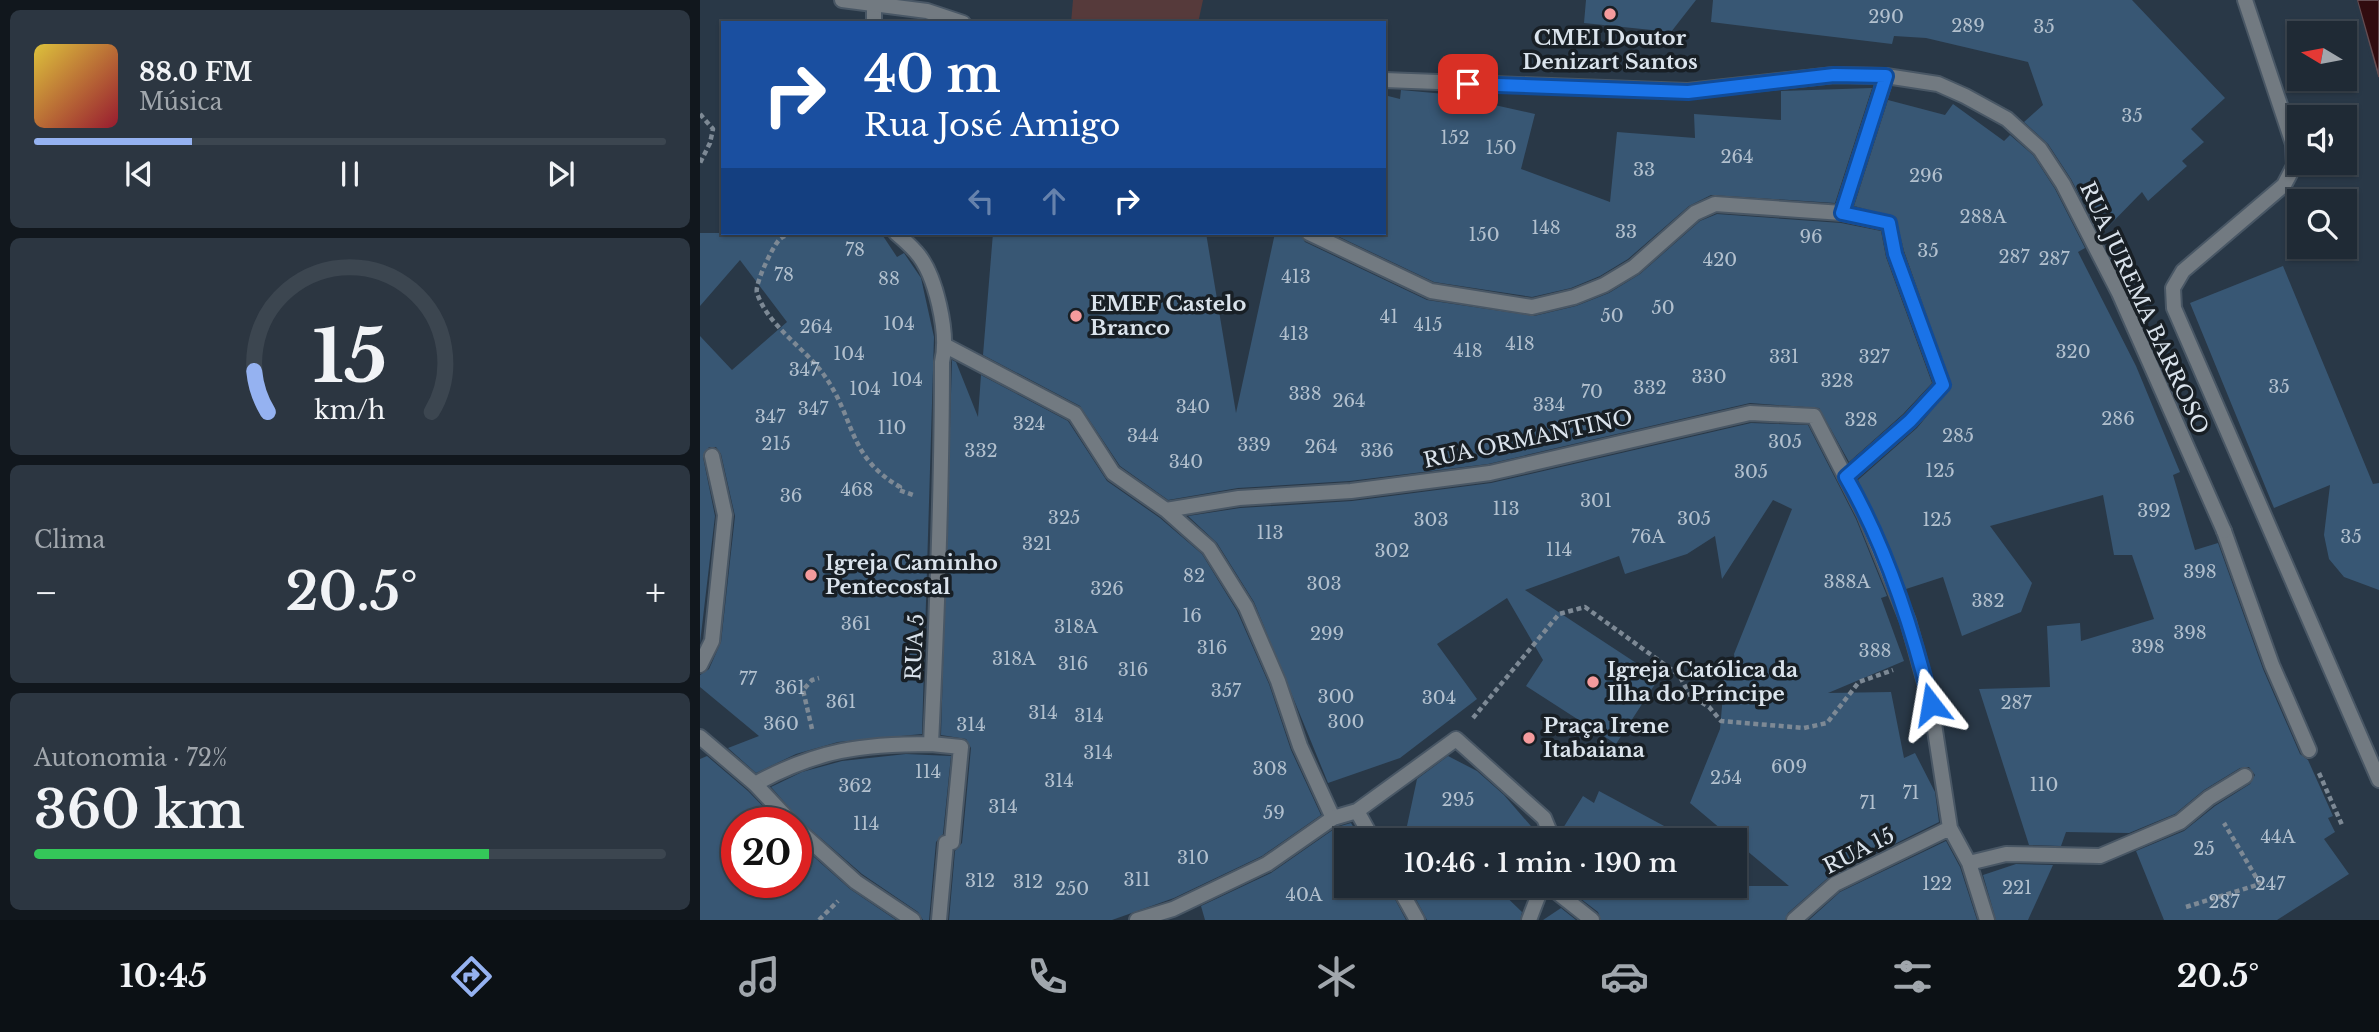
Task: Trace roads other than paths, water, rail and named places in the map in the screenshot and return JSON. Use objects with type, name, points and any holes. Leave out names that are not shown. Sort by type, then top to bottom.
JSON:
[{"type":"street","points":[[842,0],[874,2],[927,11],[957,21]]},
{"type":"street","points":[[2245,0],[2293,144],[2294,166],[2284,185],[2183,271],[2173,288],[2174,308],[2379,780]]},
{"type":"street","points":[[874,2],[874,21]]},
{"type":"street","name":"RUA JUREMA BARROSO","points":[[1386,80],[1688,92],[1834,75],[1886,76],[1938,84],[2007,119],[2040,149],[2063,184],[2119,293],[2224,531],[2272,664],[2309,750]]},
{"type":"street","points":[[1842,213],[1886,76]]},
{"type":"street","points":[[1313,235],[1431,291],[1532,307],[1574,297],[1604,285],[1634,267],[1695,213],[1714,204],[1842,213],[1889,223],[1895,254],[1943,385],[1910,421],[1846,477],[1880,548],[1920,660],[1931,704],[1950,828],[1969,863],[1987,920]]},
{"type":"street","name":"RUA 5","points":[[898,235],[918,253],[930,275],[946,346],[942,362],[938,495],[940,556],[931,744]]},
{"type":"street","points":[[946,346],[1075,414],[1113,473],[1166,510],[1209,548],[1246,607],[1278,681],[1300,746],[1333,818]]},
{"type":"street","name":"RUA ORMANTINO","points":[[1166,510],[1239,498],[1351,491],[1490,473],[1750,413],[1814,416],[1846,477]]},
{"type":"street","points":[[700,665],[712,641],[725,515],[712,456]]},
{"type":"street","points":[[700,737],[755,784],[777,807]]},
{"type":"street","points":[[1137,920],[1173,909],[1267,864],[1333,818],[1357,811],[1456,739],[1544,818],[1548,828]]},
{"type":"street","points":[[755,784],[785,768],[872,744],[961,747],[953,842],[946,843],[939,920]]},
{"type":"street","points":[[1969,863],[2006,854],[2100,856],[2180,822],[2209,798],[2245,776]]},
{"type":"street","points":[[1357,811],[1366,828]]},
{"type":"street","name":"RUA 15","points":[[1794,920],[1835,884],[1950,828]]},
{"type":"street","points":[[812,842],[896,916],[913,920]]},
{"type":"street","points":[[1405,898],[1417,920]]},
{"type":"street","points":[[1529,920],[1537,898]]},
{"type":"street","points":[[1564,898],[1592,920]]},
{"type":"place","name":"CMEI Doutor Denizart Santos","points":[[1610,14]]},
{"type":"place","name":"EMEF Castelo Branco","points":[[1076,316]]},
{"type":"place","name":"Igreja Caminho Pentecostal","points":[[811,575]]},
{"type":"place","name":"Igreja Católica da Ilha do Príncipe","points":[[1593,682]]},
{"type":"place","name":"Praça Irene Itabaiana","points":[[1529,738]]}]
